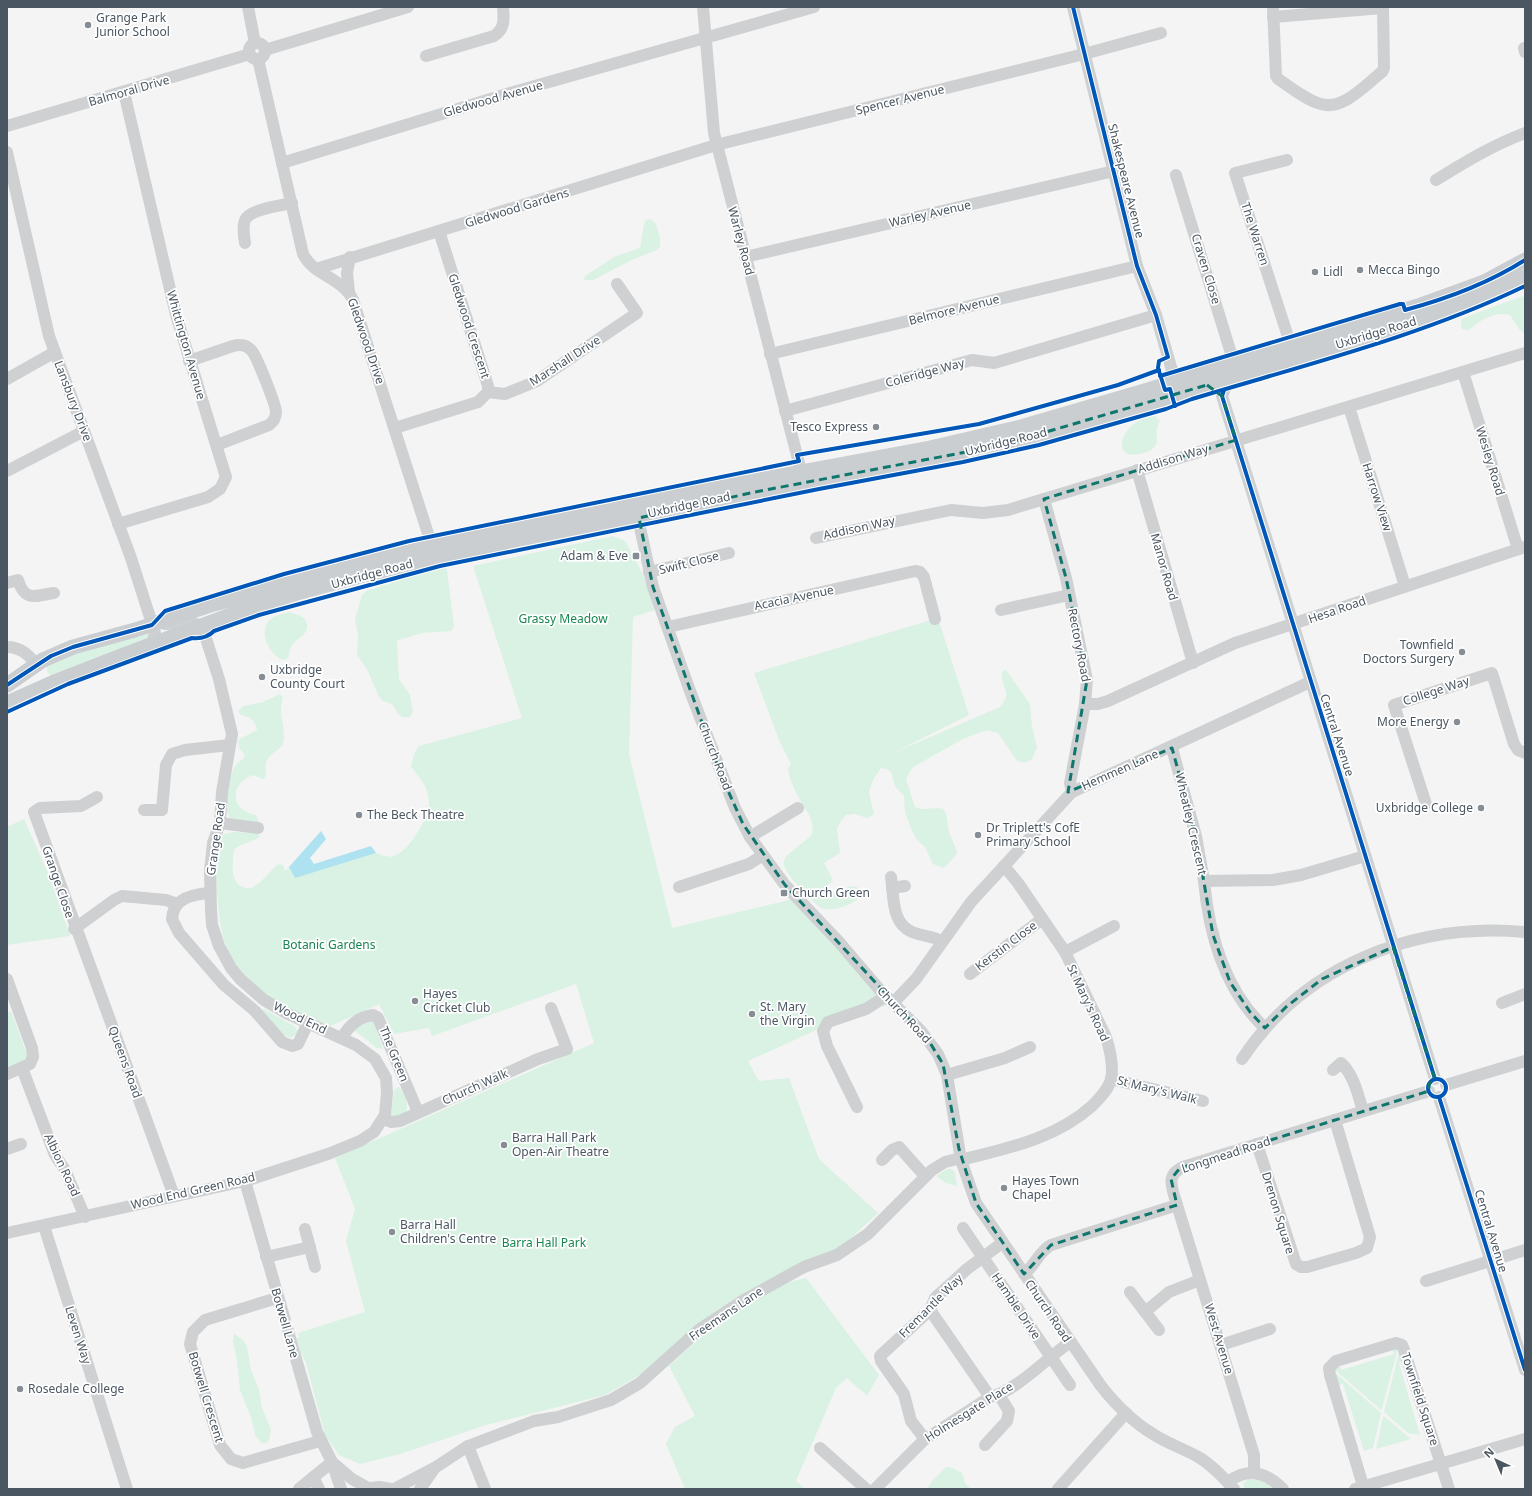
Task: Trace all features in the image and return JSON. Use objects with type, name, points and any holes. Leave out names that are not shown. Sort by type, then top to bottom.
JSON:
[{"type":"main road","name":"Uxbridge Road","points":[[637,511],[801,471],[930,448],[1021,427],[1175,382],[1405,310],[1473,286],[1525,260]]},
{"type":"main road","name":"Uxbridge Road","points":[[7,686],[36,664],[73,647],[152,625],[257,592],[434,553],[608,512],[637,511],[755,492],[928,461],[1036,437],[1414,322],[1464,304],[1525,276]]},
{"type":"main road","points":[[1405,310],[1413,317],[1414,322]]},
{"type":"main road","points":[[1021,427],[1025,436],[1036,437]]},
{"type":"main road","name":"Uxbridge Road","points":[[7,703],[54,682],[252,607],[434,553]]},
{"type":"main road","points":[[36,664],[42,675],[54,682]]},
{"type":"street","name":"Gledwood Drive","points":[[248,7],[303,254],[307,262],[349,292],[353,300],[434,553]]},
{"type":"street","name":"Balmoral Drive","points":[[7,126],[408,7]]},
{"type":"street","points":[[426,56],[494,36],[503,25],[503,7]]},
{"type":"street","name":"Warley Road","points":[[702,7],[716,145],[801,471]]},
{"type":"street","name":"Gledwood Avenue","points":[[282,163],[510,93],[814,7]]},
{"type":"street","name":"Shakespeare Avenue","points":[[1073,7],[1137,266],[1156,315],[1175,382]]},
{"type":"street","points":[[1383,8],[1384,68],[1382,72],[1342,103],[1322,105],[1304,96],[1278,79],[1276,76],[1273,12],[1383,8]]},
{"type":"street","name":"Spencer Avenue","points":[[716,145],[1084,54],[1161,33]]},
{"type":"street","name":"Whittington Avenue","points":[[118,524],[192,503],[216,494],[223,485],[226,477],[176,315],[124,92]]},
{"type":"street","points":[[1436,180],[1466,161],[1503,141],[1525,133]]},
{"type":"street","name":"Gledwood Gardens","points":[[316,269],[350,257],[716,145]]},
{"type":"street","name":"Lansbury Drive","points":[[7,152],[42,305],[55,352],[118,524],[152,625],[154,637],[152,644]]},
{"type":"street","name":"The Warren","points":[[1287,160],[1235,173],[1291,346]]},
{"type":"street","name":"Warley Avenue","points":[[745,257],[1114,171]]},
{"type":"street","name":"Craven Close","points":[[1176,175],[1234,363]]},
{"type":"street","points":[[245,243],[243,226],[248,216],[254,212],[292,203]]},
{"type":"street","name":"Gledwood Crescent","points":[[395,428],[478,402],[488,392],[488,386],[439,231]]},
{"type":"street","points":[[349,292],[347,273],[350,257]]},
{"type":"street","name":"Belmore Avenue","points":[[770,354],[1137,266]]},
{"type":"street","name":"Marshall Drive","points":[[488,392],[505,394],[538,381],[637,313],[616,284]]},
{"type":"street","name":"Coleridge Way","points":[[785,411],[972,360],[994,363],[1156,315]]},
{"type":"street","points":[[189,361],[233,346],[246,346],[255,356],[275,408],[274,419],[269,425],[217,445]]},
{"type":"street","points":[[7,379],[55,352]]},
{"type":"street","name":"Addison Way","points":[[816,538],[951,510],[983,513],[998,512],[1525,353]]},
{"type":"street","name":"Wesley Road","points":[[1463,372],[1522,548]]},
{"type":"street","points":[[1207,385],[1222,396],[1229,379]]},
{"type":"street","name":"Central Avenue","points":[[1222,396],[1434,1080]]},
{"type":"street","name":"Harrow View","points":[[1349,407],[1405,586]]},
{"type":"street","points":[[7,471],[84,431]]},
{"type":"street","name":"Manor Road","points":[[1137,470],[1192,663]]},
{"type":"street","name":"Rectory Road","points":[[1044,499],[1069,595],[1086,676],[1085,704],[1070,783],[1072,792]]},
{"type":"street","name":"Church Road","points":[[637,511],[649,572],[668,627],[721,776],[750,837],[785,885],[839,942],[890,1000],[927,1038],[938,1054],[947,1075],[961,1159],[976,1203],[1070,1343],[1101,1386],[1126,1413],[1155,1435],[1200,1458],[1231,1486]]},
{"type":"street","name":"Hesa Road","points":[[1085,704],[1098,704],[1108,701],[1234,643],[1522,548]]},
{"type":"street","name":"Swift Close","points":[[649,572],[729,553]]},
{"type":"street","name":"Acacia Avenue","points":[[668,627],[915,571],[920,572],[924,576],[935,618]]},
{"type":"street","points":[[7,583],[18,580],[22,592],[28,595],[54,593]]},
{"type":"street","points":[[1001,610],[1069,595]]},
{"type":"street","points":[[152,625],[185,622],[202,626]]},
{"type":"street","name":"Grange Road","points":[[177,904],[185,898],[196,894],[210,893],[213,843],[220,823],[220,810],[229,745],[232,734],[219,679],[202,626]]},
{"type":"street","points":[[7,647],[20,650],[30,656],[36,664]]},
{"type":"street","name":"College Way","points":[[1426,804],[1394,705],[1492,673],[1514,744],[1518,750],[1525,753]]},
{"type":"street","name":"Hemmen Lane","points":[[890,1000],[912,984],[962,913],[1072,792],[1082,786],[1172,748],[1310,682]]},
{"type":"street","points":[[144,810],[162,810],[166,765],[172,754],[185,750],[229,745]]},
{"type":"street","name":"Wheatley Crescent","points":[[1172,748],[1196,836],[1204,881],[1273,880],[1301,875],[1365,856]]},
{"type":"street","name":"Grange Close","points":[[97,797],[81,806],[40,808],[34,812],[74,929],[114,900],[122,896],[166,900],[177,904]]},
{"type":"street","points":[[750,837],[798,808]]},
{"type":"street","points":[[220,823],[258,828]]},
{"type":"street","points":[[679,887],[749,864],[763,855]]},
{"type":"street","name":"St Mary's Road","points":[[1004,866],[1064,952],[1106,1037],[1111,1060],[1111,1079]]},
{"type":"street","points":[[1204,881],[1213,935],[1226,972],[1243,1003],[1265,1028]]},
{"type":"street","points":[[905,886],[891,882],[895,910],[900,923],[913,932],[942,941]]},
{"type":"street","name":"Wood End","points":[[210,893],[214,932],[219,946],[231,968],[249,988],[264,1000],[308,1023],[342,1038],[369,1053],[384,1072],[387,1093],[383,1119],[374,1132]]},
{"type":"street","points":[[177,904],[172,919],[179,933],[224,985],[255,1011],[282,1042],[292,1046],[298,1044],[308,1023]]},
{"type":"street","name":"Kerstin Close","points":[[970,974],[1042,919]]},
{"type":"street","points":[[1064,952],[1114,926]]},
{"type":"street","name":"Queens Road","points":[[74,929],[111,1023],[174,1196]]},
{"type":"street","points":[[1242,1059],[1265,1028],[1293,1000],[1322,979],[1352,963],[1393,947],[1418,940],[1466,932],[1525,932]]},
{"type":"street","points":[[7,979],[9,992],[33,1057],[30,1064],[7,1074]]},
{"type":"street","points":[[1502,1003],[1525,994]]},
{"type":"street","points":[[857,1107],[827,1046],[823,1031],[828,1022],[890,1000]]},
{"type":"street","name":"Church Walk","points":[[383,1119],[397,1122],[538,1060],[567,1049],[551,1008]]},
{"type":"street","name":"The Green","points":[[342,1038],[349,1026],[355,1022],[373,1015],[378,1018],[418,1112]]},
{"type":"street","points":[[947,1075],[1005,1058],[1030,1047]]},
{"type":"street","points":[[1446,1085],[1525,1061]]},
{"type":"street","points":[[1333,1070],[1341,1063],[1347,1069],[1352,1076],[1363,1112]]},
{"type":"street","name":"Albion Road","points":[[22,1068],[55,1155],[65,1170],[85,1216]]},
{"type":"street","points":[[961,1159],[1032,1141],[1055,1132],[1077,1118],[1095,1103],[1111,1079]]},
{"type":"street","name":"St Mary's Walk","points":[[1111,1079],[1203,1101]]},
{"type":"street","points":[[1434,1080],[1441,1080],[1446,1085],[1445,1092],[1434,1094],[1429,1084],[1434,1080]]},
{"type":"street","name":"Central Avenue","points":[[1434,1094],[1525,1370]]},
{"type":"street","name":"Longmead Road","points":[[1177,1205],[1171,1179],[1177,1170],[1335,1120],[1434,1094]]},
{"type":"street","name":"Drenon Square","points":[[1257,1144],[1296,1264],[1307,1267],[1356,1253],[1366,1248],[1370,1243],[1370,1237],[1335,1120]]},
{"type":"street","name":"Wood End Green Road","points":[[7,1233],[245,1181],[342,1149],[360,1141],[374,1132]]},
{"type":"street","points":[[7,1149],[21,1144]]},
{"type":"street","points":[[882,1160],[892,1150],[899,1148],[925,1176]]},
{"type":"street","name":"Freemans Lane","points":[[393,1489],[436,1467],[468,1446],[534,1421],[558,1417],[611,1400],[640,1383],[700,1329],[744,1300],[804,1267],[837,1255],[868,1234],[925,1176],[938,1165],[961,1159]]},
{"type":"street","name":"Botwell Lane","points":[[245,1181],[277,1298],[320,1441],[332,1462],[341,1489]]},
{"type":"street","points":[[1024,1274],[1031,1269],[1045,1249],[1051,1245],[1177,1205]]},
{"type":"street","name":"West Avenue","points":[[1177,1205],[1254,1455],[1254,1474]]},
{"type":"street","name":"Leven Way","points":[[44,1226],[127,1489]]},
{"type":"street","name":"Hamble Drive","points":[[963,1228],[1070,1385]]},
{"type":"street","points":[[305,1229],[315,1267]]},
{"type":"street","name":"Fremantle Way","points":[[925,1439],[911,1421],[904,1394],[881,1361],[880,1356],[930,1310],[935,1298],[982,1257],[1002,1243]]},
{"type":"street","points":[[266,1257],[310,1247]]},
{"type":"street","points":[[1426,1280],[1525,1250]]},
{"type":"street","points":[[1145,1312],[1169,1292],[1200,1280]]},
{"type":"street","points":[[1130,1292],[1159,1330]]},
{"type":"street","name":"Botwell Crescent","points":[[277,1298],[205,1320],[193,1332],[190,1344],[215,1429],[220,1445],[226,1453],[239,1462],[256,1460],[320,1441]]},
{"type":"street","points":[[930,1310],[994,1396],[1009,1411],[1007,1421],[985,1445]]},
{"type":"street","points":[[1221,1345],[1270,1329]]},
{"type":"street","name":"Holmesgate Place","points":[[875,1489],[925,1439],[1033,1372],[1050,1356],[1070,1343]]},
{"type":"street","name":"Townfield Square","points":[[1361,1488],[1329,1368],[1336,1361],[1393,1343],[1400,1344],[1404,1350],[1442,1464]]},
{"type":"street","points":[[1058,1489],[1126,1413]]},
{"type":"street","points":[[1361,1488],[1525,1439]]},
{"type":"street","points":[[468,1446],[485,1489]]},
{"type":"street","points":[[820,1448],[866,1489]]},
{"type":"street","points":[[299,1489],[332,1462]]},
{"type":"street","name":"Botwell Lane","points":[[332,1462],[352,1479],[366,1488]]},
{"type":"street","points":[[1442,1464],[1449,1489]]},
{"type":"street","name":"Freemans Lane","points":[[420,1489],[436,1467]]},
{"type":"street","points":[[1231,1486],[1241,1474],[1254,1474],[1271,1480],[1283,1489]]},
{"type":"street","points":[[313,1477],[319,1489]]},
{"type":"street","points":[[366,1488],[379,1486],[393,1489]]},
{"type":"highlighted area","points":[[1207,385],[1222,396],[1236,440],[1044,499],[1066,578],[1087,680],[1068,792],[1172,748],[1196,836],[1213,935],[1230,982],[1250,1012],[1265,1028],[1286,1007],[1322,979],[1393,947],[1435,1079],[1429,1084],[1429,1091],[1180,1168],[1171,1179],[1177,1205],[1051,1245],[1024,1274],[976,1203],[959,1149],[943,1064],[927,1038],[785,885],[743,824],[721,775],[653,587],[639,518],[755,492],[998,446]]},
{"type":"green space","points":[[650,219],[656,224],[660,238],[660,246],[657,250],[634,259],[593,280],[584,280],[585,276],[614,257],[640,248],[644,224],[646,220]]},
{"type":"green space","points":[[1523,296],[1525,301],[1525,334],[1519,329],[1510,315],[1504,314],[1488,317],[1469,330],[1462,329],[1461,320],[1463,318]]},
{"type":"green space","points":[[1155,416],[1160,421],[1156,432],[1156,445],[1151,450],[1143,453],[1132,455],[1125,452],[1122,447],[1126,432],[1133,425],[1143,419]]},
{"type":"green space","points":[[613,536],[625,541],[661,608],[633,617],[629,754],[672,928],[797,898],[893,1003],[825,1026],[748,1061],[759,1081],[789,1078],[819,1159],[878,1213],[836,1252],[791,1269],[650,1369],[605,1395],[486,1425],[400,1454],[360,1464],[339,1455],[325,1435],[306,1363],[300,1351],[297,1338],[299,1337],[298,1333],[365,1312],[346,1241],[355,1209],[335,1158],[594,1043],[576,984],[432,1036],[429,1028],[394,1034],[379,1004],[328,1027],[305,1016],[265,994],[249,981],[236,965],[226,947],[220,924],[217,896],[216,864],[218,847],[224,834],[233,832],[257,833],[260,836],[255,840],[237,847],[234,850],[234,876],[236,881],[244,888],[252,888],[258,884],[278,864],[283,865],[285,871],[289,867],[295,877],[376,853],[390,857],[400,853],[417,834],[428,810],[429,797],[426,787],[411,766],[414,754],[419,746],[522,718],[473,566]]},
{"type":"green space","points":[[445,567],[447,570],[454,627],[451,631],[422,633],[399,640],[397,642],[399,679],[410,695],[413,711],[410,717],[403,717],[399,715],[392,704],[383,701],[379,697],[367,669],[357,655],[358,635],[355,619],[362,595],[366,591]]},
{"type":"green space","points":[[289,612],[303,617],[307,627],[304,634],[291,647],[288,658],[283,660],[270,649],[265,637],[265,631],[266,626],[273,617]]},
{"type":"green space","points":[[938,618],[969,715],[893,753],[1000,707],[1006,696],[1002,676],[1003,671],[1006,670],[1030,704],[1032,727],[1037,747],[1032,759],[1025,763],[1017,761],[998,733],[987,730],[965,738],[912,768],[906,779],[915,807],[922,809],[943,809],[946,814],[949,832],[957,851],[956,855],[944,868],[933,864],[925,847],[917,840],[905,812],[904,796],[895,786],[891,772],[887,769],[881,768],[873,780],[869,792],[874,814],[867,818],[855,814],[846,815],[837,829],[840,853],[824,863],[833,880],[828,885],[829,892],[836,894],[851,886],[861,890],[861,894],[850,904],[839,908],[823,909],[801,889],[786,870],[784,865],[786,856],[811,836],[812,825],[810,816],[801,803],[789,776],[788,768],[791,764],[779,740],[754,673]]},
{"type":"green space","points":[[151,633],[151,637],[51,675],[47,672],[47,666],[72,654]]},
{"type":"green space","points":[[280,694],[283,698],[281,704],[281,716],[284,733],[283,744],[267,760],[265,778],[263,779],[253,775],[245,779],[240,784],[236,796],[237,803],[241,808],[256,815],[259,822],[257,823],[231,819],[228,815],[226,801],[228,785],[235,766],[243,759],[245,755],[239,748],[238,740],[257,730],[252,720],[238,712],[243,706],[263,702]]},
{"type":"green space","points":[[24,819],[49,876],[70,936],[7,945],[7,827]]},
{"type":"green space","points":[[264,1009],[294,1026],[298,1031],[296,1035],[291,1038],[282,1034],[259,1010]]},
{"type":"green space","points":[[11,1011],[29,1060],[7,1068],[7,1013]]},
{"type":"green space","points":[[369,1021],[374,1022],[383,1049],[377,1048],[355,1031],[355,1029]]},
{"type":"green space","points":[[399,1087],[406,1099],[407,1111],[406,1114],[391,1116],[394,1090]]},
{"type":"green space","points":[[947,1169],[951,1169],[955,1172],[957,1186],[946,1183],[936,1176]]},
{"type":"green space","points":[[806,1278],[879,1375],[867,1396],[847,1378],[836,1388],[796,1481],[804,1488],[803,1489],[685,1489],[666,1444],[675,1427],[695,1416],[669,1366],[715,1326],[750,1301],[787,1283]]},
{"type":"green space","points":[[234,1334],[243,1340],[247,1347],[251,1370],[259,1389],[262,1408],[271,1429],[269,1441],[266,1443],[261,1443],[255,1435],[252,1420],[240,1390],[237,1360],[233,1341]]},
{"type":"green space","points":[[1392,1348],[1398,1348],[1382,1409],[1380,1409],[1334,1369],[1339,1364],[1341,1370],[1394,1354]]},
{"type":"green space","points":[[1400,1349],[1404,1360],[1399,1363],[1420,1435],[1408,1433],[1384,1412]]},
{"type":"green space","points":[[1333,1371],[1381,1413],[1373,1448],[1364,1451],[1343,1384],[1336,1386]]},
{"type":"green space","points":[[1383,1417],[1385,1417],[1411,1439],[1376,1449]]},
{"type":"green space","points":[[946,1467],[950,1467],[962,1473],[965,1483],[971,1489],[927,1489],[932,1481]]},
{"type":"green space","points":[[1248,1479],[1260,1480],[1275,1489],[1245,1489],[1243,1484]]},
{"type":"water","points":[[321,831],[326,839],[310,858],[314,864],[371,846],[376,853],[295,878],[289,867]]},
{"type":"cycle path","points":[[1073,7],[1137,266],[1156,315],[1168,357],[1159,361],[1158,368],[1165,390],[1170,389],[1175,406]]},
{"type":"cycle path","points":[[1160,376],[1400,304],[1403,304],[1405,310],[1436,301],[1467,290],[1497,276],[1525,260]]},
{"type":"cycle path","points":[[7,712],[68,684],[192,638],[204,637],[214,631],[259,615],[440,566],[819,489],[963,462],[1039,445],[1166,409],[1192,399],[1361,349],[1444,320],[1525,286]]},
{"type":"cycle path","points":[[7,685],[51,656],[73,647],[152,625],[165,611],[284,574],[409,541],[799,461],[797,455],[979,424],[1118,385],[1159,370]]},
{"type":"cycle path","points":[[1224,390],[1222,396],[1435,1079]]},
{"type":"cycle path","points":[[1437,1079],[1443,1082],[1446,1088],[1443,1094],[1437,1097],[1431,1094],[1428,1088],[1431,1082],[1437,1079]]},
{"type":"cycle path","points":[[1439,1097],[1525,1370]]},
{"type":"place","name":"Grange Park Junior School","points":[[88,25]]},
{"type":"place","name":"Mecca Bingo","points":[[1360,270]]},
{"type":"place","name":"Lidl","points":[[1315,272]]},
{"type":"place","name":"Tesco Express","points":[[876,427]]},
{"type":"place","name":"Adam & Eve","points":[[636,556]]},
{"type":"place","name":"Townfield Doctors Surgery","points":[[1462,652]]},
{"type":"place","name":"Uxbridge County Court","points":[[262,677]]},
{"type":"place","name":"More Energy","points":[[1457,722]]},
{"type":"place","name":"Uxbridge College","points":[[1481,808]]},
{"type":"place","name":"The Beck Theatre","points":[[359,815]]},
{"type":"place","name":"Dr Triplett's CofE Primary School","points":[[978,835]]},
{"type":"place","name":"Church Green","points":[[784,893]]},
{"type":"place","name":"Hayes Cricket Club","points":[[415,1001]]},
{"type":"place","name":"St. Mary the Virgin","points":[[752,1014]]},
{"type":"place","name":"Barra Hall Park Open-Air Theatre","points":[[504,1145]]},
{"type":"place","name":"Hayes Town Chapel","points":[[1004,1188]]},
{"type":"place","name":"Barra Hall Children's Centre","points":[[392,1232]]},
{"type":"place","name":"Rosedale College","points":[[20,1389]]},
{"type":"park label","name":"Grassy Meadow","points":[[563,619]]},
{"type":"park label","name":"Botanic Gardens","points":[[329,945]]},
{"type":"park label","name":"Barra Hall Park","points":[[544,1243]]}]
